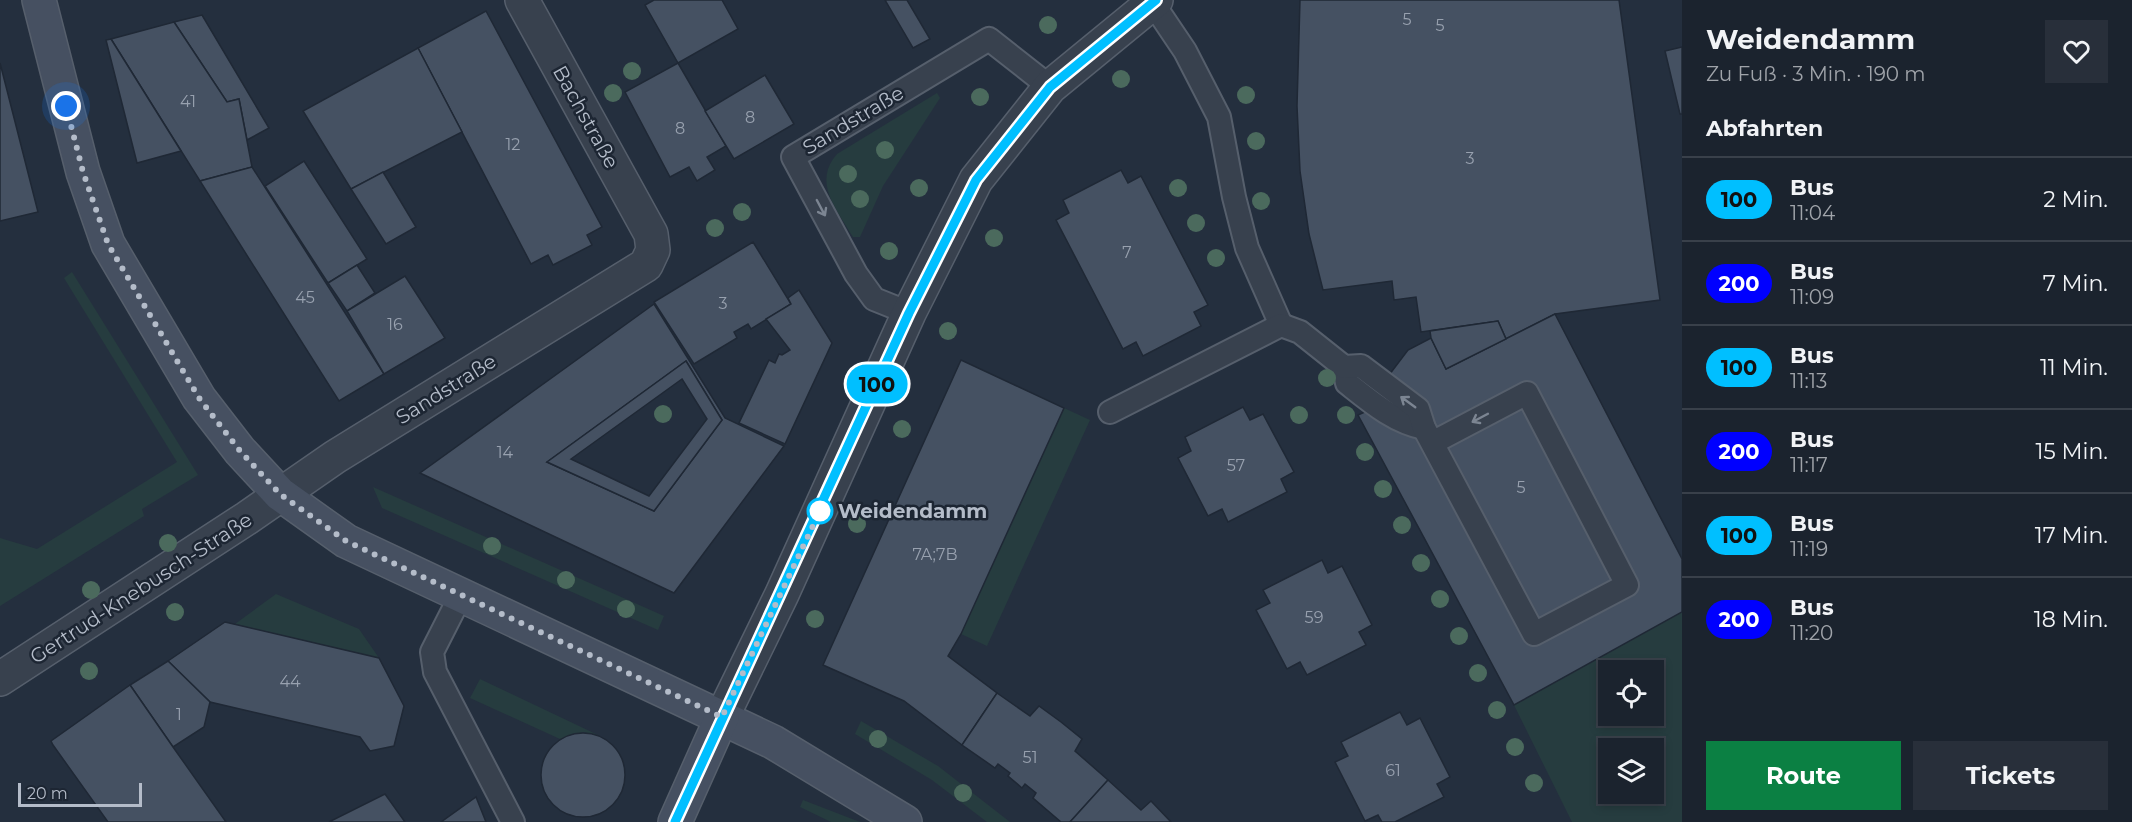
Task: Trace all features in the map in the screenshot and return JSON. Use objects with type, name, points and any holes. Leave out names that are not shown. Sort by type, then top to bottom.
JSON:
[{"type":"main road","points":[[39,0],[83,172],[108,244],[199,398],[240,451],[280,494],[346,541],[462,593],[773,742],[905,822]]},
{"type":"main road","points":[[675,822],[722,717]]},
{"type":"street","name":"Bachstraße","points":[[522,0],[651,234]]},
{"type":"street","points":[[722,717],[782,594],[909,313],[976,180],[1050,87],[1153,1]]},
{"type":"street","name":"Sandstraße","points":[[280,494],[335,457],[646,265],[653,250],[651,234]]},
{"type":"street","name":"Gertrud-Knebusch-Straße","points":[[0,679],[237,525],[280,494]]},
{"type":"lane","points":[[1153,1],[1185,51],[1219,117],[1234,198],[1247,248],[1281,325],[1300,332],[1344,367],[1361,366],[1418,408],[1429,435],[1534,634],[1627,585],[1527,393],[1429,435]]},
{"type":"lane","name":"Sandstraße","points":[[909,313],[874,299],[856,274],[793,157],[989,39],[1050,87]]},
{"type":"lane","points":[[1110,412],[1281,325]]},
{"type":"lane","points":[[462,593],[432,652],[435,672],[513,822]]},
{"type":"green space","points":[[937,93],[940,98],[883,186],[860,237],[853,237],[830,196],[827,175],[830,164],[837,154]]},
{"type":"green space","points":[[72,272],[198,475],[142,509],[144,516],[0,606],[0,538],[37,549],[177,462],[64,278]]},
{"type":"green space","points":[[1064,408],[1090,420],[987,646],[961,634]]},
{"type":"green space","points":[[373,487],[664,616],[658,630],[382,508]]},
{"type":"green space","points":[[276,594],[359,629],[379,658],[235,624]]},
{"type":"green space","points":[[1682,612],[1682,822],[1572,822],[1514,705]]},
{"type":"green space","points":[[480,679],[600,736],[583,732],[560,739],[470,698]]},
{"type":"green space","points":[[861,721],[938,766],[1010,822],[987,822],[932,780],[855,734]]},
{"type":"green space","points":[[803,800],[860,822],[831,822],[800,807]]},
{"type":"building","points":[[654,0],[722,0],[738,29],[678,63],[645,5]]},
{"type":"building","points":[[885,0],[907,0],[930,39],[913,48]]},
{"type":"building","points":[[1300,0],[1619,0],[1660,300],[1555,314],[1506,339],[1498,321],[1421,332],[1416,297],[1394,300],[1392,281],[1323,290],[1309,234],[1300,171],[1297,106]]},
{"type":"building","points":[[486,11],[602,227],[587,235],[592,245],[553,265],[548,255],[531,264],[418,48]]},
{"type":"building","points":[[202,15],[269,128],[247,140],[239,99],[227,102],[174,22]]},
{"type":"building","points":[[174,22],[227,102],[239,99],[252,167],[200,181],[111,39]]},
{"type":"building","points":[[111,39],[181,151],[137,163],[106,40]]},
{"type":"building","points":[[1682,47],[1682,114],[1680,114],[1665,51]]},
{"type":"building","points":[[418,48],[462,132],[351,189],[303,111]]},
{"type":"building","points":[[0,63],[38,212],[0,221]]},
{"type":"building","points":[[678,63],[726,146],[707,157],[715,170],[697,181],[689,167],[670,177],[625,92]]},
{"type":"building","points":[[765,75],[794,124],[734,159],[705,111]]},
{"type":"building","points":[[304,161],[367,259],[328,283],[265,186]]},
{"type":"building","points":[[252,167],[384,374],[339,401],[200,181]]},
{"type":"building","points":[[1121,170],[1128,183],[1141,176],[1208,305],[1194,312],[1201,326],[1143,356],[1136,342],[1123,349],[1056,220],[1069,213],[1063,200]]},
{"type":"building","points":[[383,172],[416,227],[386,244],[351,189]]},
{"type":"building","points":[[753,242],[791,304],[751,329],[748,324],[734,332],[737,338],[694,364],[654,302]]},
{"type":"building","points":[[357,265],[375,293],[347,311],[328,283]]},
{"type":"building","points":[[405,276],[445,338],[384,374],[347,311]]},
{"type":"building","points":[[799,290],[832,343],[785,444],[739,423],[769,360],[775,363],[779,354],[782,355],[790,350],[766,319],[791,304],[788,298]]},
{"type":"building","points":[[654,304],[725,418],[784,446],[674,593],[420,473]],"holes":[[[686,361],[722,420],[654,511],[547,462]]]},
{"type":"building","points":[[1555,314],[1682,559],[1682,612],[1514,705],[1358,415],[1367,411],[1364,408],[1408,350],[1431,338],[1446,369]]},
{"type":"building","points":[[1498,321],[1506,339],[1446,369],[1430,331]]},
{"type":"building","points":[[961,360],[1064,408],[961,634],[948,656],[997,693],[962,745],[904,701],[823,665]]},
{"type":"building","points":[[686,361],[722,420],[654,511],[547,462]],"holes":[[[682,379],[707,419],[649,496],[571,459]]]},
{"type":"building","points":[[1243,407],[1250,420],[1263,414],[1294,472],[1281,479],[1287,492],[1228,522],[1222,509],[1208,516],[1178,458],[1191,451],[1185,437]]},
{"type":"building","points":[[1322,560],[1328,573],[1342,566],[1372,625],[1359,632],[1366,645],[1307,675],[1300,662],[1287,669],[1256,610],[1270,603],[1263,590]]},
{"type":"building","points":[[225,622],[379,658],[404,706],[394,746],[370,751],[360,737],[210,702],[168,661]]},
{"type":"building","points":[[168,661],[210,702],[204,727],[173,747],[130,685]]},
{"type":"building","points":[[130,685],[226,822],[108,822],[53,745],[51,741]]},
{"type":"building","points":[[997,693],[1030,716],[1039,706],[1061,722],[1082,739],[1075,751],[1108,780],[1070,822],[1061,822],[1033,798],[1036,793],[1025,784],[1022,788],[1008,776],[1010,773],[998,764],[995,768],[962,745]]},
{"type":"building","points":[[1400,712],[1407,725],[1420,718],[1450,777],[1437,784],[1444,797],[1395,822],[1382,822],[1378,815],[1365,821],[1335,762],[1348,756],[1341,742]]},
{"type":"building","points":[[583,733],[599,736],[613,745],[622,759],[625,775],[622,791],[613,805],[599,814],[583,817],[567,814],[553,805],[544,791],[541,775],[544,759],[553,745],[567,736]]},
{"type":"building","points":[[1108,780],[1141,810],[1151,801],[1171,822],[1070,822]]},
{"type":"building","points":[[385,794],[405,822],[329,822]]},
{"type":"building","points":[[476,797],[486,822],[441,822]]},
{"type":"bus line","name":"100","points":[[675,822],[722,717],[782,594],[909,313],[976,180],[1050,87],[1156,0]]},
{"type":"place","name":"Weidendamm","points":[[820,511]]},
{"type":"route","points":[[66,106],[83,172],[108,244],[199,398],[240,451],[280,494],[346,541],[462,593],[722,717],[820,511]]}]
